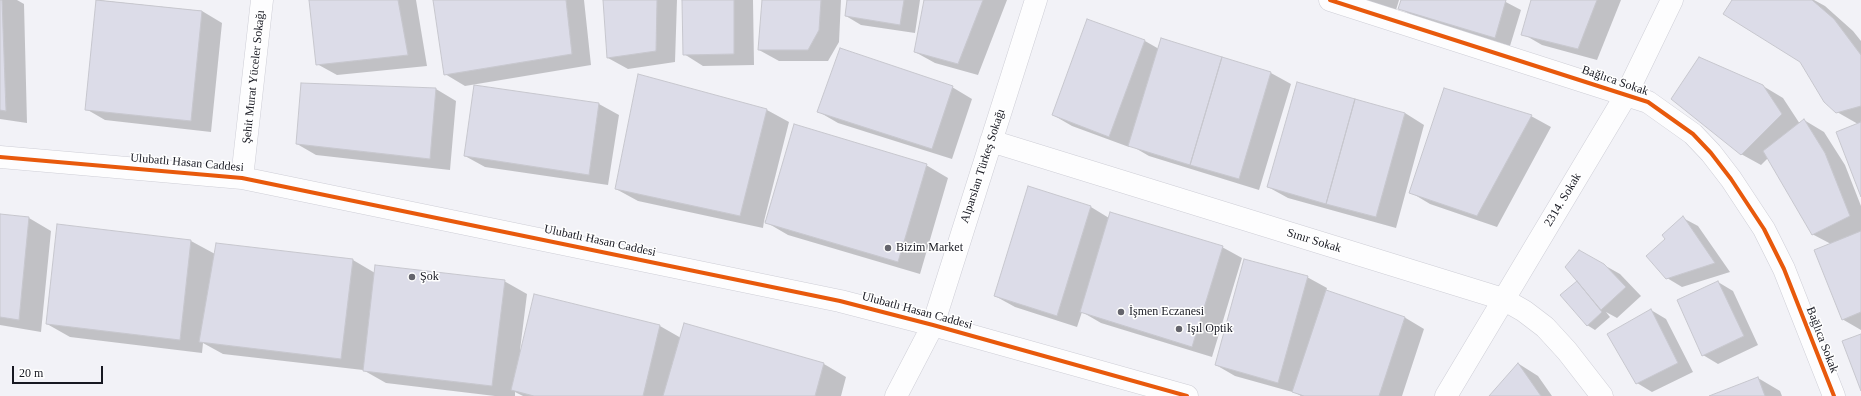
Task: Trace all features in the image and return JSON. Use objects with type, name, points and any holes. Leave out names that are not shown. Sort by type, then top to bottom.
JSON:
[{"type":"street","name":"Şehit Murat Yüceler Sokağı","points":[[242,178],[262,0]]},
{"type":"street","name":"Alparslan Türkeş Sokağı","points":[[896,396],[933,325],[1036,0]]},
{"type":"street","name":"Bağlıca Sokak","points":[[1330,0],[1648,102],[1693,134],[1711,153],[1731,179],[1764,229],[1775,250],[1834,396]]},
{"type":"street","name":"2314. Sokak","points":[[1446,396],[1626,94],[1672,0]]},
{"type":"street","name":"Sınır Sokak","points":[[991,141],[1503,299],[1524,311],[1567,350],[1602,396]]},
{"type":"street","name":"Ulubatlı Hasan Caddesi","points":[[0,157],[242,178],[840,301],[933,325],[1187,396]]},
{"type":"building","points":[[0,0],[2,0],[6,111],[0,110]]},
{"type":"building","points":[[96,0],[202,11],[191,121],[85,110]]},
{"type":"building","points":[[309,0],[398,0],[408,55],[316,65]]},
{"type":"building","points":[[433,0],[566,0],[572,54],[444,75]]},
{"type":"building","points":[[603,0],[657,0],[656,51],[607,58]]},
{"type":"building","points":[[682,0],[734,0],[734,54],[683,55]]},
{"type":"building","points":[[762,0],[821,0],[819,30],[808,50],[758,50]]},
{"type":"building","points":[[847,0],[904,0],[900,25],[845,16]]},
{"type":"building","points":[[924,0],[983,0],[958,64],[914,52]]},
{"type":"building","points":[[1401,0],[1506,0],[1495,38],[1398,9]]},
{"type":"building","points":[[1531,0],[1597,0],[1578,49],[1521,35]]},
{"type":"building","points":[[1732,0],[1812,0],[1834,19],[1861,55],[1861,106],[1836,113],[1824,102],[1800,62],[1723,14]]},
{"type":"building","points":[[1087,19],[1145,40],[1109,137],[1052,115]]},
{"type":"building","points":[[1161,38],[1222,57],[1190,165],[1128,146]]},
{"type":"building","points":[[840,48],[953,86],[932,149],[817,112]]},
{"type":"building","points":[[1222,57],[1271,72],[1239,179],[1190,165]]},
{"type":"building","points":[[1699,57],[1763,85],[1782,114],[1741,155],[1671,99]]},
{"type":"building","points":[[638,74],[767,109],[740,216],[615,189]]},
{"type":"building","points":[[1297,82],[1355,99],[1326,204],[1267,187]]},
{"type":"building","points":[[301,83],[436,88],[430,159],[296,144]]},
{"type":"building","points":[[474,85],[599,103],[589,175],[464,156]]},
{"type":"building","points":[[1444,88],[1532,115],[1477,216],[1409,193]]},
{"type":"building","points":[[1355,99],[1405,113],[1376,217],[1326,204]]},
{"type":"building","points":[[1804,119],[1825,153],[1850,216],[1812,235],[1763,151]]},
{"type":"building","points":[[1861,122],[1861,197],[1836,132]]},
{"type":"building","points":[[794,124],[927,164],[898,262],[765,223]]},
{"type":"building","points":[[1028,186],[1091,206],[1057,316],[994,296]]},
{"type":"building","points":[[1110,212],[1223,246],[1192,347],[1080,312]]},
{"type":"building","points":[[0,214],[29,217],[19,320],[0,317]]},
{"type":"building","points":[[1683,216],[1715,263],[1666,279],[1646,256],[1665,239],[1662,235]]},
{"type":"building","points":[[57,224],[191,240],[180,340],[46,324]]},
{"type":"building","points":[[1861,231],[1861,312],[1842,320],[1814,250]]},
{"type":"building","points":[[216,243],[353,259],[341,359],[199,342]]},
{"type":"building","points":[[1579,250],[1604,264],[1626,287],[1601,310],[1565,267]]},
{"type":"building","points":[[1244,259],[1308,276],[1278,383],[1215,365]]},
{"type":"building","points":[[375,265],[505,280],[492,386],[363,371]]},
{"type":"building","points":[[1577,281],[1602,312],[1587,326],[1560,295]]},
{"type":"building","points":[[1718,281],[1744,336],[1702,356],[1677,300]]},
{"type":"building","points":[[1326,290],[1405,317],[1379,396],[1304,396],[1292,392]]},
{"type":"building","points":[[534,294],[660,325],[643,396],[534,396],[511,390]]},
{"type":"building","points":[[1651,309],[1678,363],[1636,384],[1607,334]]},
{"type":"building","points":[[684,323],[824,363],[815,396],[663,396]]},
{"type":"building","points":[[1861,334],[1861,391],[1842,341]]},
{"type":"building","points":[[1518,363],[1541,396],[1489,396]]},
{"type":"building","points":[[1758,377],[1765,396],[1709,396]]},
{"type":"cycle path","points":[[1330,0],[1648,102],[1693,134],[1711,153],[1731,179],[1764,229],[1784,269],[1834,396]]},
{"type":"cycle path","points":[[0,157],[242,178],[840,301],[933,325],[1187,396]]},
{"type":"place","name":"Bizim Market","points":[[888,248]]},
{"type":"place","name":"Şok","points":[[412,277]]},
{"type":"place","name":"İşmen Eczanesi","points":[[1121,312]]},
{"type":"place","name":"Işıl Optik","points":[[1179,329]]}]
